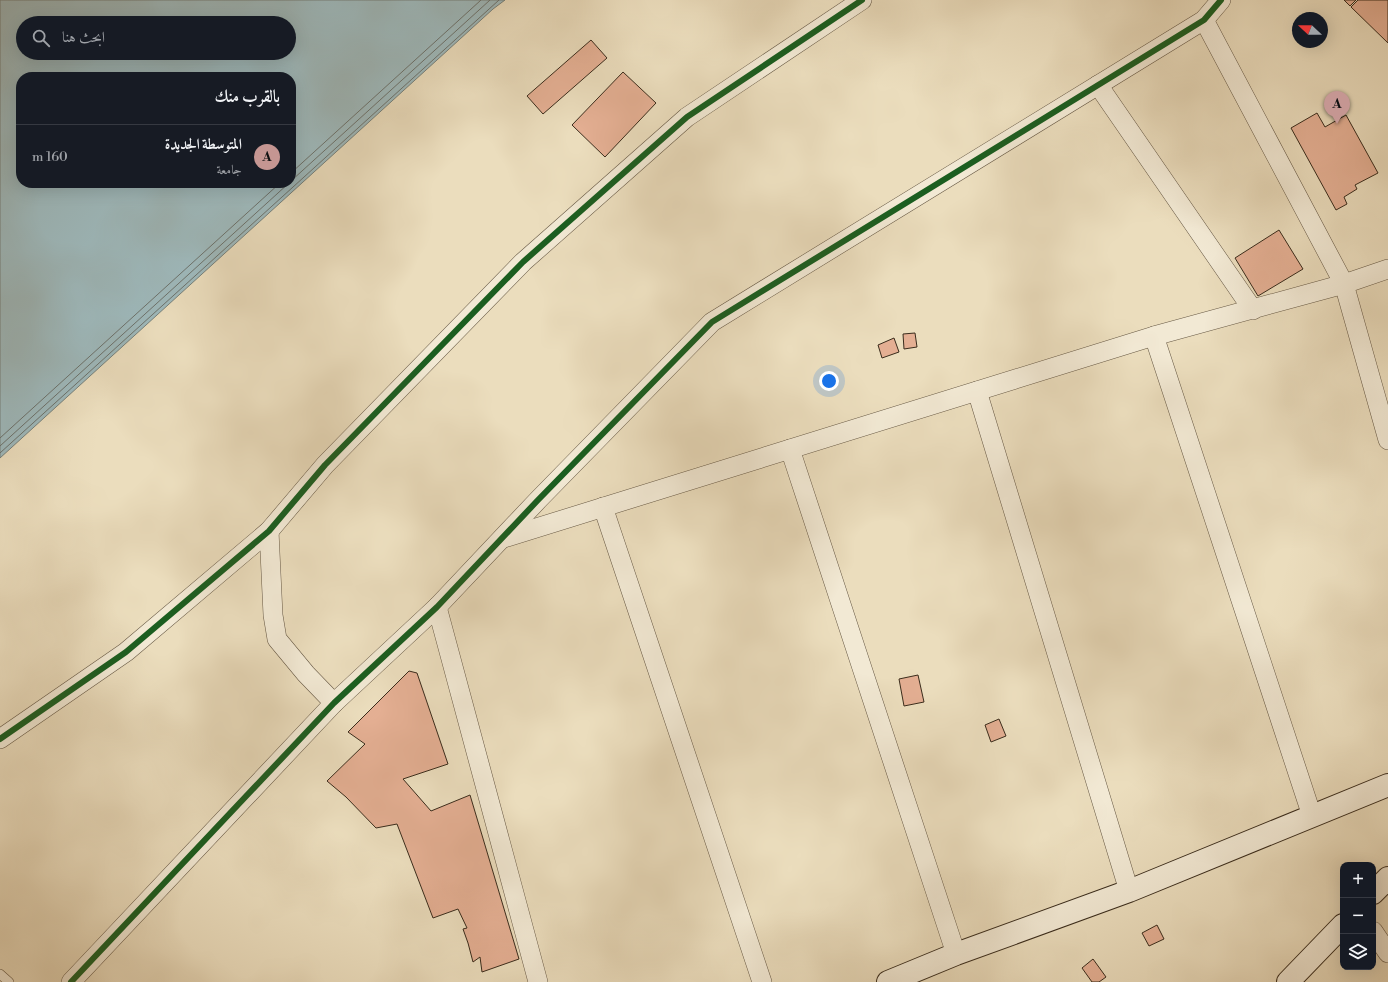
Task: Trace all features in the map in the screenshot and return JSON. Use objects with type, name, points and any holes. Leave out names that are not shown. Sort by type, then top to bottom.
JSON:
[{"type":"main road","points":[[888,982],[956,954],[1129,891],[1388,785]]},
{"type":"main road","points":[[1376,890],[1388,878]]},
{"type":"main road","points":[[1288,982],[1340,928]]},
{"type":"street","points":[[0,739],[126,652],[269,531],[325,465],[523,262],[687,117],[862,0]]},
{"type":"street","points":[[77,980],[334,703],[438,607],[501,539],[712,322],[1204,20],[1221,0]]},
{"type":"street","points":[[1204,20],[1344,284],[1388,440]]},
{"type":"street","points":[[1098,85],[1253,310]]},
{"type":"street","points":[[501,539],[1154,336],[1344,284],[1388,269]]},
{"type":"street","points":[[1154,336],[1312,816]]},
{"type":"street","points":[[977,391],[1129,891]]},
{"type":"street","points":[[790,449],[956,954]]},
{"type":"street","points":[[603,507],[762,982]]},
{"type":"street","points":[[269,531],[273,615],[277,639],[306,674],[334,703]]},
{"type":"street","points":[[438,607],[538,982]]},
{"type":"street","points":[[1375,934],[1388,953]]},
{"type":"lane","points":[[0,974],[9,982]]},
{"type":"water","points":[[0,0],[505,0],[493,9],[0,458]]},
{"type":"building","points":[[1344,0],[1356,0],[1350,6]]},
{"type":"building","points":[[1358,0],[1388,0],[1388,43],[1351,7]]},
{"type":"building","points":[[591,40],[607,58],[543,114],[527,96]]},
{"type":"building","points":[[623,72],[656,103],[605,157],[572,125]]},
{"type":"building","points":[[1317,113],[1325,127],[1346,115],[1378,173],[1355,185],[1357,189],[1344,197],[1347,204],[1336,210],[1291,128]]},
{"type":"building","points":[[1279,230],[1303,269],[1258,296],[1235,258]]},
{"type":"building","points":[[915,333],[917,347],[904,349],[903,334]]},
{"type":"building","points":[[894,338],[899,352],[882,358],[878,345]]},
{"type":"building","points":[[409,671],[417,673],[448,764],[403,779],[431,811],[470,795],[519,959],[482,972],[480,957],[473,962],[463,929],[467,928],[458,909],[433,918],[397,824],[376,828],[346,797],[327,781],[365,744],[348,732]]},
{"type":"building","points":[[918,675],[924,702],[904,706],[899,679]]},
{"type":"building","points":[[999,719],[1006,736],[991,742],[985,725]]},
{"type":"building","points":[[1157,925],[1164,939],[1149,946],[1142,933]]},
{"type":"building","points":[[1093,959],[1106,977],[1099,982],[1092,982],[1082,968]]},
{"type":"cycle path","points":[[0,739],[126,652],[269,531],[325,465],[523,262],[687,117],[862,0]]},
{"type":"cycle path","points":[[71,982],[334,703],[437,607],[538,500],[712,322],[1204,20],[1221,0]]},
{"type":"place","name":"المتوسطة الجديدة","points":[[1337,124]]}]
